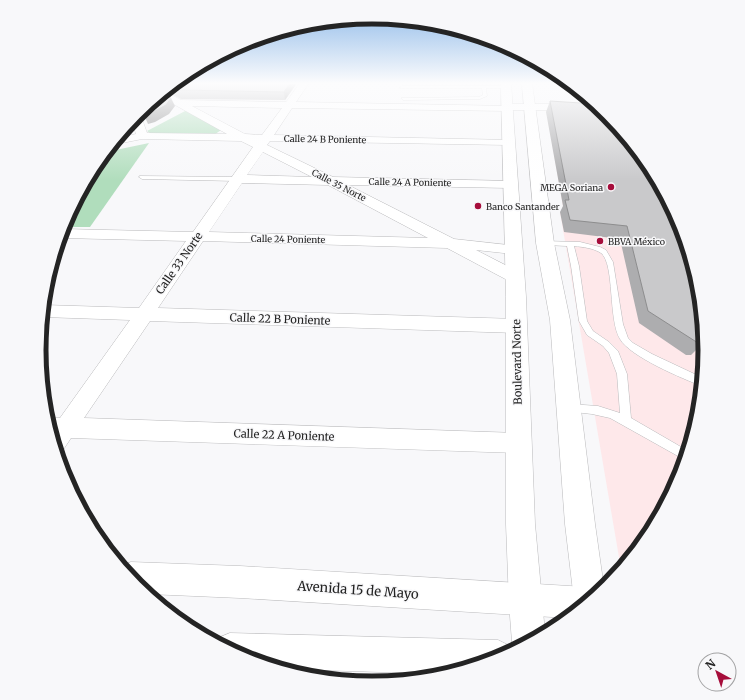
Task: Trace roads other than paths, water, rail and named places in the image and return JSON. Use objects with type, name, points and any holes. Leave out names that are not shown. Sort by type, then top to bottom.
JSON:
[{"type":"main road","name":"Boulevard Norte","points":[[507,116],[517,326],[518,443],[524,601],[528,636]]},
{"type":"main road","points":[[531,116],[545,243],[560,320],[580,524],[589,593]]},
{"type":"main road","name":"Avenida 15 de Mayo","points":[[139,578],[240,582],[577,604]]},
{"type":"main road","points":[[247,651],[481,657]]},
{"type":"street","name":"Calle 35 Norte","points":[[204,116],[244,137],[263,142],[331,181],[515,277]]},
{"type":"street","name":"Calle 33 Norte","points":[[57,431],[143,314],[282,116]]},
{"type":"street","points":[[138,123],[142,136]]},
{"type":"street","points":[[123,140],[142,136],[244,137]]},
{"type":"street","name":"Calle 24 B Poniente","points":[[263,142],[508,142]]},
{"type":"street","name":"Calle 24 A Poniente","points":[[237,179],[510,184]]},
{"type":"street","name":"Calle 24 Poniente","points":[[68,233],[449,243],[513,249]]},
{"type":"street","name":"Calle 22 B Poniente","points":[[49,311],[517,326]]},
{"type":"street","name":"Calle 22 A Poniente","points":[[58,432],[518,443]]},
{"type":"lane","points":[[142,177],[237,179]]},
{"type":"lane","points":[[545,243],[570,244],[602,249],[609,258],[621,335],[631,346],[697,380]]},
{"type":"lane","points":[[570,244],[575,266],[583,321],[586,329],[613,351],[622,374],[626,421]]},
{"type":"lane","points":[[613,351],[631,346]]},
{"type":"lane","points":[[569,408],[599,410],[613,414],[682,453]]},
{"type":"place","name":"MEGA Soriana","points":[[611,187]]},
{"type":"place","name":"Banco Santander","points":[[478,206]]},
{"type":"place","name":"BBVA México","points":[[600,241]]}]
